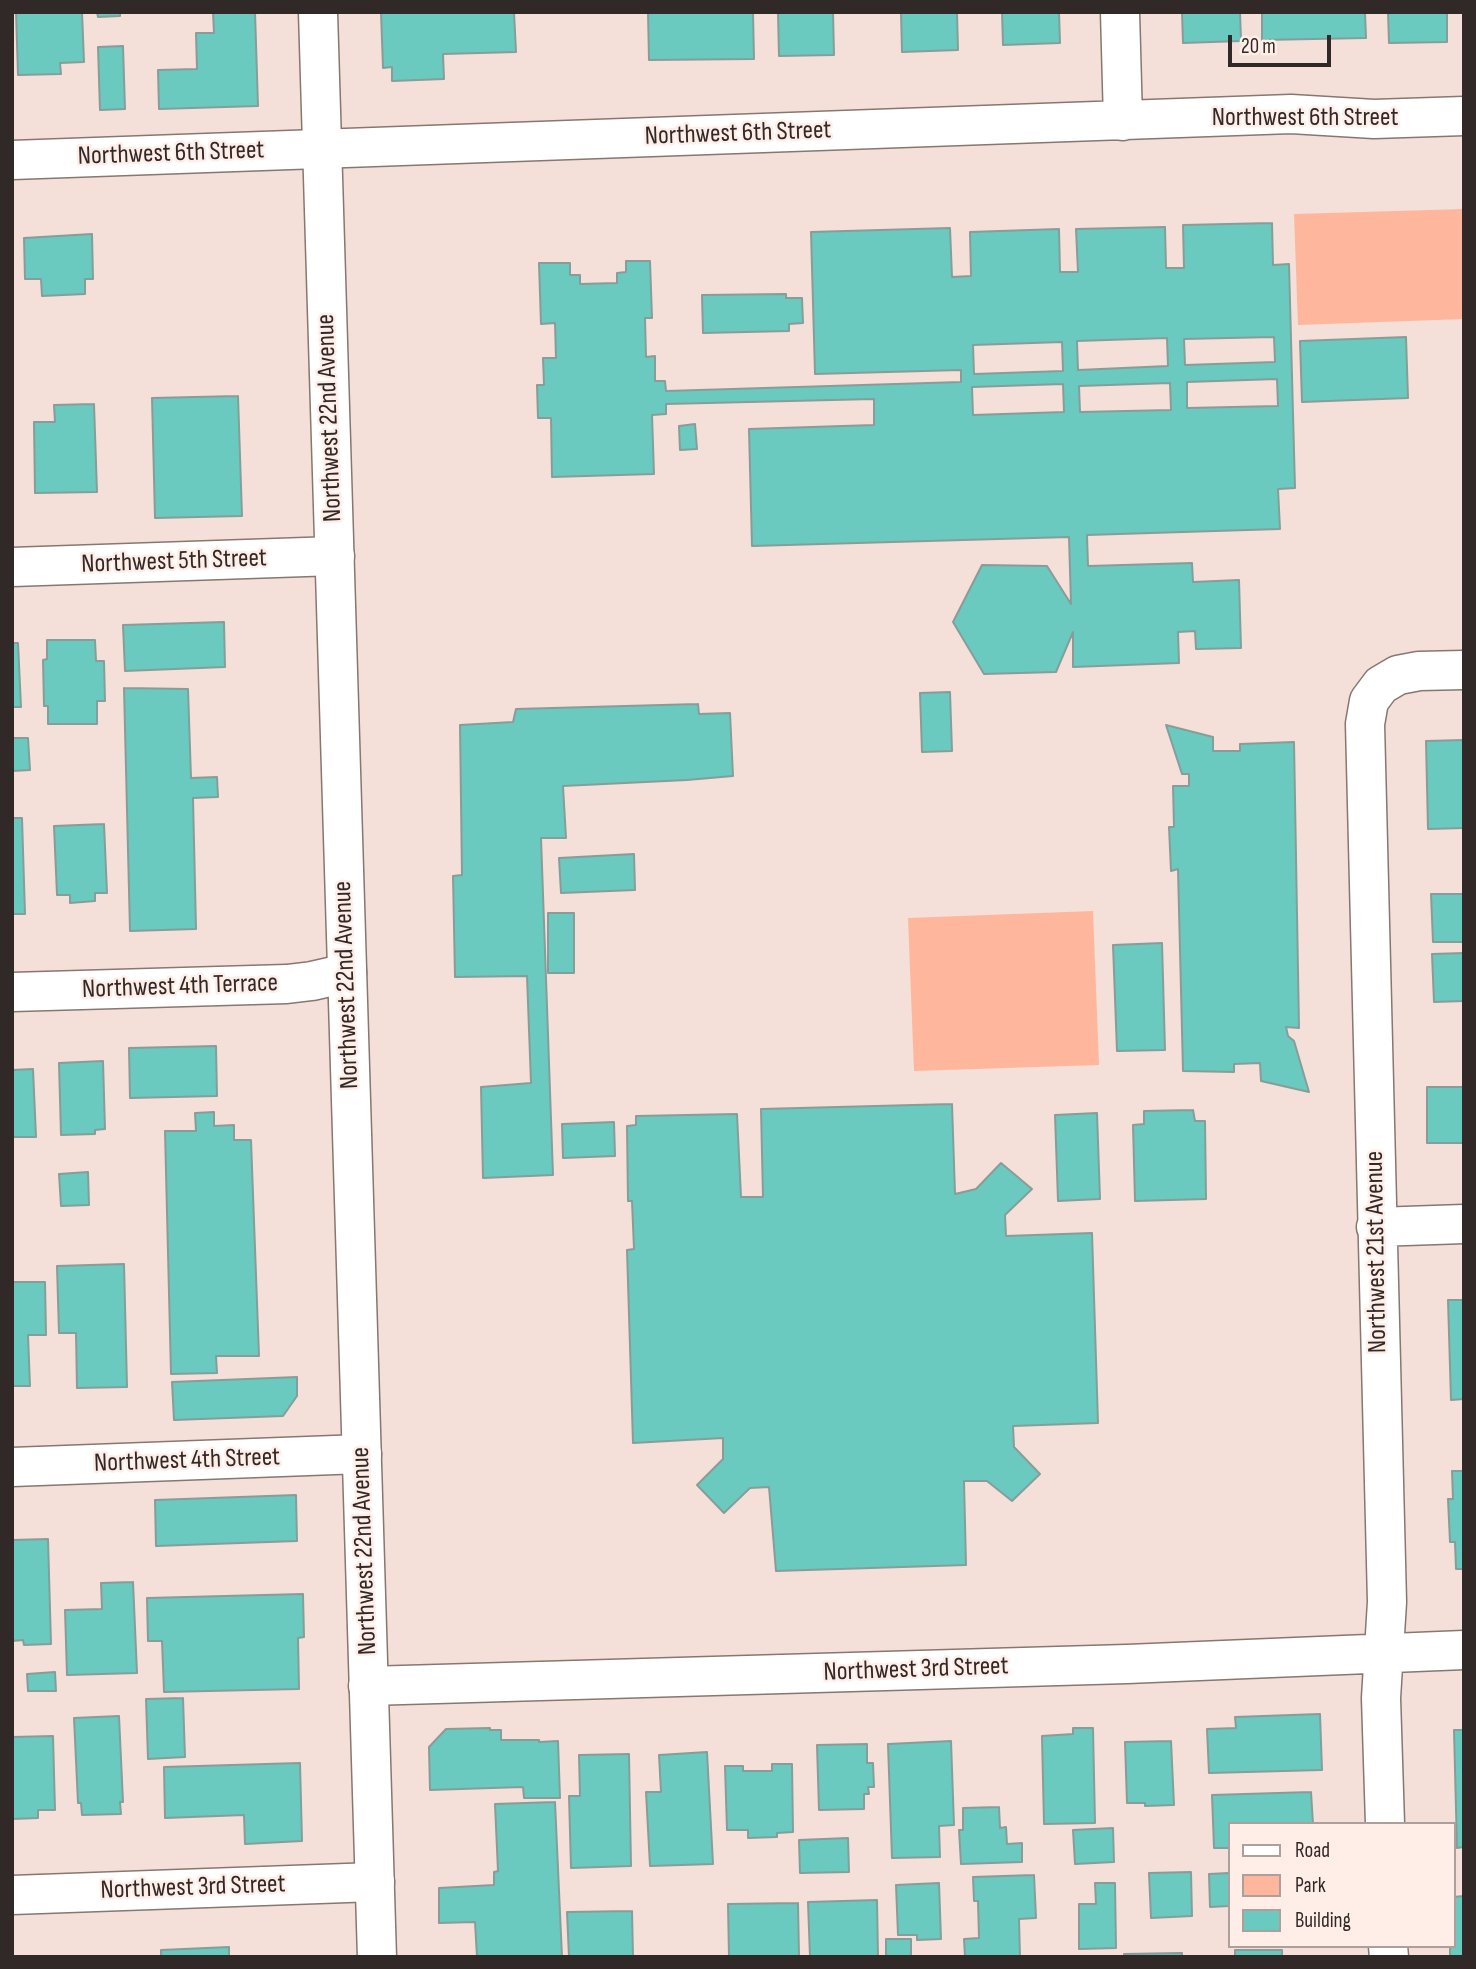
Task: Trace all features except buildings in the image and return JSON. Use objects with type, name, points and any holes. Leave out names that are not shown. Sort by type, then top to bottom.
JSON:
[{"type":"street","name":"Northwest 22nd Avenue","points":[[318,12],[377,1957]]},
{"type":"street","points":[[1120,12],[1123,121]]},
{"type":"street","name":"Northwest 6th Street","points":[[12,160],[1291,114],[1374,119],[1464,116]]},
{"type":"street","name":"Northwest 5th Street","points":[[12,567],[335,556]]},
{"type":"street","name":"Northwest 21st Avenue","points":[[1385,1822],[1381,1698],[1387,1602],[1365,723],[1369,701],[1381,685],[1398,675],[1419,671],[1464,670]]},
{"type":"street","name":"Northwest 4th Terrace","points":[[12,992],[287,984],[347,973]]},
{"type":"street","points":[[1376,1227],[1464,1224]]},
{"type":"street","name":"Northwest 4th Street","points":[[12,1467],[362,1454]]},
{"type":"street","name":"Northwest 3rd Street","points":[[368,1686],[1127,1664],[1464,1650]]},
{"type":"street","name":"Northwest 3rd Street","points":[[12,1895],[375,1882]]},
{"type":"green space","points":[[1464,209],[1464,319],[1298,325],[1294,214]]},
{"type":"green space","points":[[1093,911],[1099,1065],[914,1071],[908,918]]}]
